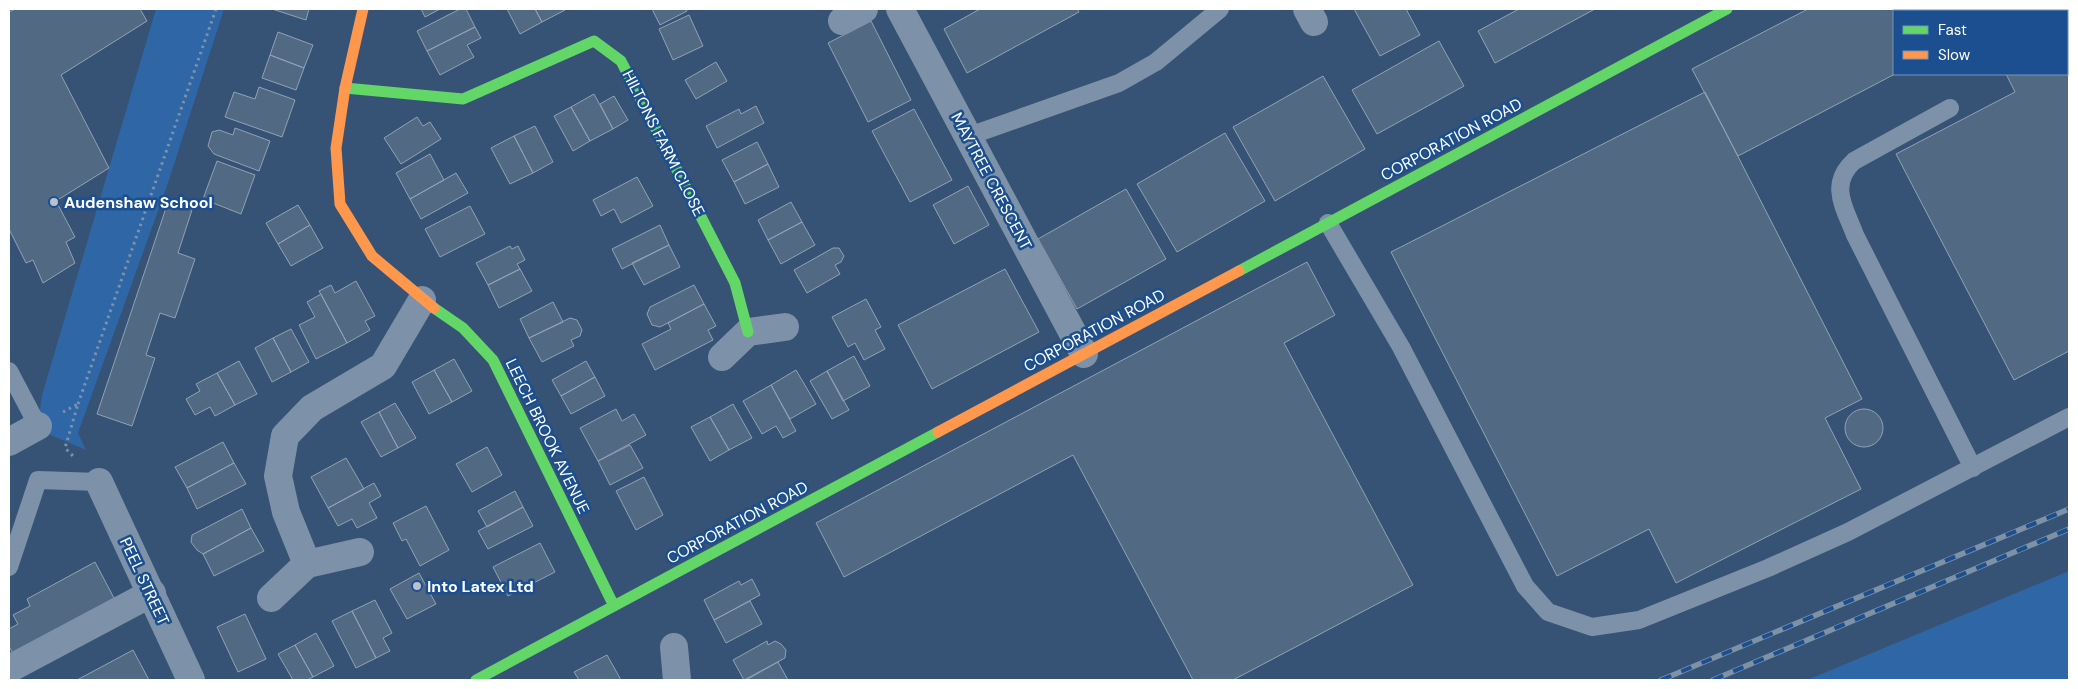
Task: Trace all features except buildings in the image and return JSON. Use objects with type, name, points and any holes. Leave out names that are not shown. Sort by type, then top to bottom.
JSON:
[{"type":"street","name":"LEECH BROOK AVENUE","points":[[363,9],[345,88],[336,148],[340,204],[372,256],[422,300],[463,328],[493,360],[614,606]]},
{"type":"street","name":"MAYTREE CRESCENT","points":[[900,9],[1084,354]]},
{"type":"street","name":"CORPORATION ROAD","points":[[476,680],[1727,9]]},
{"type":"street","name":"HILTONS FARM CLOSE","points":[[345,88],[463,100],[594,41],[621,60],[735,283],[748,332]]},
{"type":"street","points":[[307,564],[286,512],[278,476],[285,436],[312,408],[383,366],[422,300]]},
{"type":"street","points":[[722,357],[748,332],[785,327]]},
{"type":"street","points":[[9,442],[38,426]]},
{"type":"street","name":"PEEL STREET","points":[[99,482],[191,680]]},
{"type":"street","points":[[271,598],[307,564],[360,552]]},
{"type":"street","points":[[9,669],[152,593]]},
{"type":"street","points":[[674,647],[677,680]]},
{"type":"lane","points":[[968,136],[1119,83],[1156,62],[1220,9]]},
{"type":"lane","points":[[1950,108],[1854,161],[1844,170],[1839,189],[1855,235],[1973,468]]},
{"type":"lane","points":[[1328,223],[1401,347],[1526,586],[1548,612],[1592,627],[1639,620],[1768,568],[1848,532],[2069,417]]},
{"type":"lane","points":[[9,371],[38,426]]},
{"type":"lane","points":[[9,567],[38,480],[99,482]]},
{"type":"path","points":[[99,482],[65,448],[78,404],[216,9]]},
{"type":"path","points":[[38,426],[78,404]]},
{"type":"shaded area","points":[[156,9],[224,9],[167,186],[78,433],[86,450],[48,434],[39,416],[42,395]]},
{"type":"shaded area","points":[[2069,571],[2069,680],[1807,680]]},
{"type":"railway","points":[[1661,680],[2069,509]]},
{"type":"railway","points":[[1713,680],[2069,529]]},
{"type":"traffic: fast","points":[[1239,271],[1727,9]]},
{"type":"traffic: fast","points":[[345,88],[463,99],[594,41],[621,61],[735,283],[748,332]]},
{"type":"traffic: fast","points":[[434,308],[463,328],[493,360],[614,606]]},
{"type":"traffic: fast","points":[[476,680],[938,432]]},
{"type":"traffic: slow","points":[[363,9],[345,88],[336,148],[340,204],[372,256],[434,308]]},
{"type":"traffic: slow","points":[[938,432],[1239,271]]},
{"type":"place","name":"Audenshaw School","points":[[54,202]]},
{"type":"place","name":"Into Latex Ltd","points":[[417,586]]}]
